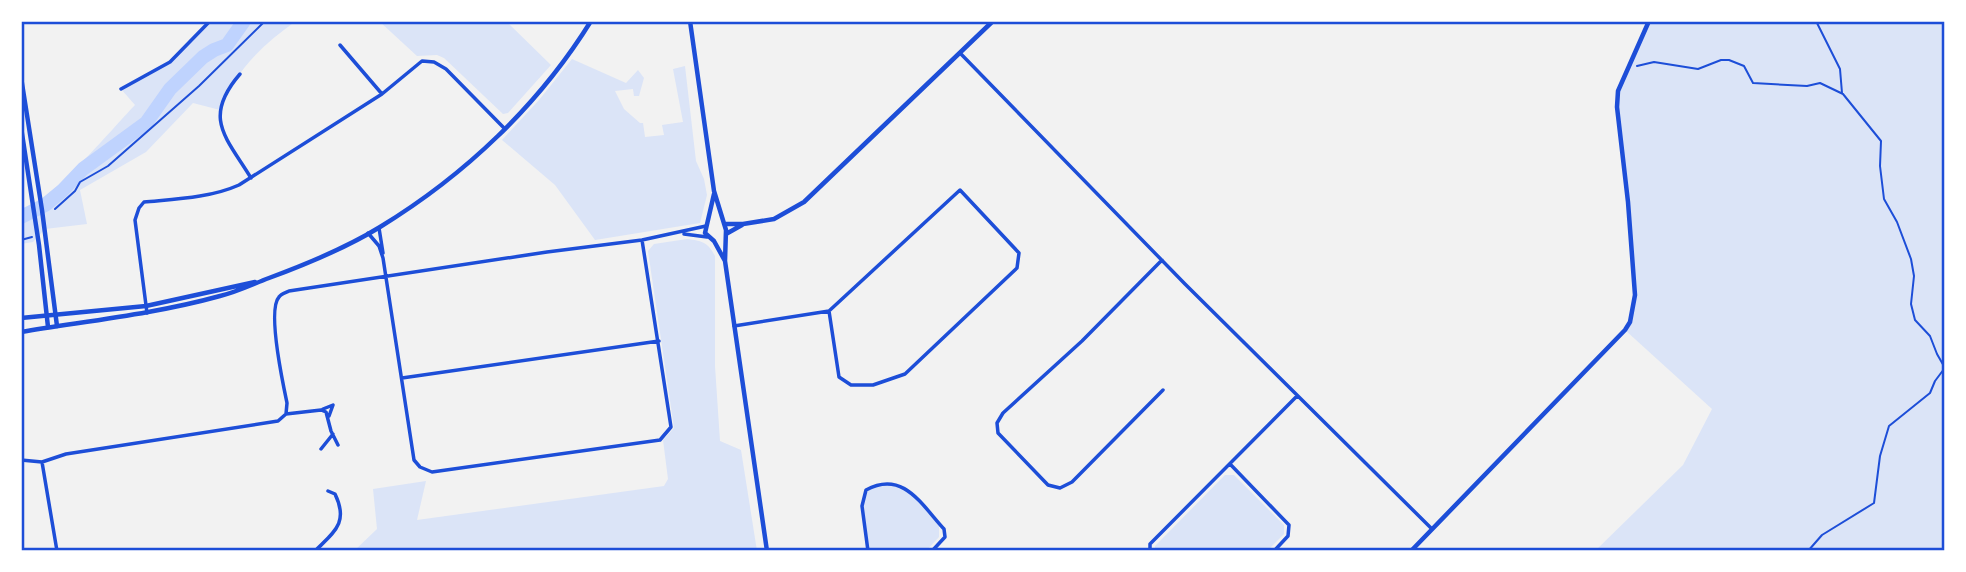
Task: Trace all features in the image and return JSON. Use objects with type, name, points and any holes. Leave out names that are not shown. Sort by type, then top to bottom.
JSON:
[{"type":"street","points":[[121,89],[170,62],[210,21]]},
{"type":"street","points":[[21,332],[146,309],[260,281],[298,267],[379,228],[451,178],[505,128],[555,73],[591,21]]},
{"type":"street","points":[[690,21],[714,191],[724,223],[725,261],[767,551]]},
{"type":"street","points":[[286,414],[287,403],[274,326],[275,305],[279,297],[289,291],[642,240],[706,225],[715,219],[724,223],[743,224],[774,219],[804,202],[993,21]]},
{"type":"street","points":[[1411,551],[1630,322],[1635,295],[1617,107],[1618,91],[1648,21]]},
{"type":"street","points":[[340,45],[382,94]]},
{"type":"street","points":[[960,53],[1162,260],[1432,529]]},
{"type":"street","points":[[146,309],[135,220],[142,205],[229,190],[382,94],[422,61],[434,62],[446,69],[505,128]]},
{"type":"street","points":[[240,74],[221,101],[220,121],[222,132],[251,178]]},
{"type":"street","points":[[21,77],[57,326]]},
{"type":"street","points":[[21,127],[47,327]]},
{"type":"street","points":[[734,326],[829,310],[960,190],[1019,253],[1017,268],[905,374],[873,385],[851,385],[839,377],[829,310]]},
{"type":"street","points":[[707,237],[706,225],[714,191]]},
{"type":"street","points":[[714,241],[743,224]]},
{"type":"street","points":[[379,228],[414,460],[420,467],[432,472],[660,440],[671,428],[642,240]]},
{"type":"street","points":[[369,233],[379,246],[383,258]]},
{"type":"street","points":[[678,233],[707,237],[714,241],[725,261]]},
{"type":"street","points":[[1162,260],[1082,341],[1003,413],[997,423],[998,433],[1048,485],[1060,488],[1072,482],[1163,390]]},
{"type":"street","points":[[21,318],[146,309]]},
{"type":"street","points":[[402,378],[659,341]]},
{"type":"street","points":[[1150,551],[1150,544],[1297,396]]},
{"type":"street","points":[[21,460],[43,462],[66,454],[278,421],[286,414],[321,410],[333,405],[329,418]]},
{"type":"street","points":[[321,410],[326,412],[329,418],[338,445]]},
{"type":"street","points":[[321,449],[333,434]]},
{"type":"street","points":[[43,462],[57,551]]},
{"type":"street","points":[[1230,464],[1289,525],[1288,536],[1274,551]]},
{"type":"street","points":[[868,551],[862,506],[866,490],[875,485],[891,483],[906,487],[944,529],[945,537],[932,551]]},
{"type":"street","points":[[315,551],[339,527],[341,520],[338,499],[328,491]]},
{"type":"path","points":[[55,209],[75,191],[80,182],[108,166],[199,86],[265,21]]},
{"type":"path","points":[[1816,21],[1840,69],[1843,94]]},
{"type":"path","points":[[1628,66],[1654,62],[1698,69],[1721,60],[1729,60],[1744,66],[1753,83],[1807,86],[1820,83],[1843,94],[1881,141],[1880,166],[1884,199],[1897,222],[1910,260],[1914,276],[1911,304],[1915,320],[1930,336],[1945,368],[1930,393],[1889,426],[1880,456],[1874,503],[1822,535],[1808,551]]},
{"type":"path","points":[[21,240],[36,236]]},
{"type":"shaded area","points":[[210,21],[296,21],[251,60],[233,83],[220,110],[193,103],[146,152],[80,190],[87,224],[45,229],[33,242],[21,244],[21,211],[34,205],[64,180],[135,105],[121,89],[170,62]]},
{"type":"shaded area","points":[[379,21],[506,21],[551,65],[508,113],[503,114],[444,58],[437,55],[417,56]]},
{"type":"shaded area","points":[[1649,21],[1945,21],[1945,551],[1595,551],[1683,465],[1712,409],[1625,330],[1630,322],[1635,295],[1617,107],[1618,91]]},
{"type":"shaded area","points":[[572,59],[626,83],[638,70],[644,78],[639,96],[634,96],[633,89],[615,91],[624,109],[643,123],[645,137],[664,135],[662,125],[683,122],[673,69],[685,66],[696,161],[707,195],[700,223],[595,240],[555,185],[502,140]]},
{"type":"shaded area","points":[[687,239],[704,243],[715,256],[715,366],[720,441],[741,450],[757,551],[354,551],[377,529],[373,489],[426,481],[417,520],[664,486],[668,479],[663,440],[674,428],[648,251],[654,244]]},
{"type":"shaded area","points":[[1225,475],[1234,475],[1284,525],[1284,534],[1267,551],[1155,551],[1155,546]]},
{"type":"shaded area","points":[[891,483],[906,487],[939,526],[939,537],[926,551],[868,551],[862,507],[866,490]]},
{"type":"waterway","points":[[21,217],[45,205],[83,169],[146,123],[170,89],[203,57],[227,45],[244,21]]}]
